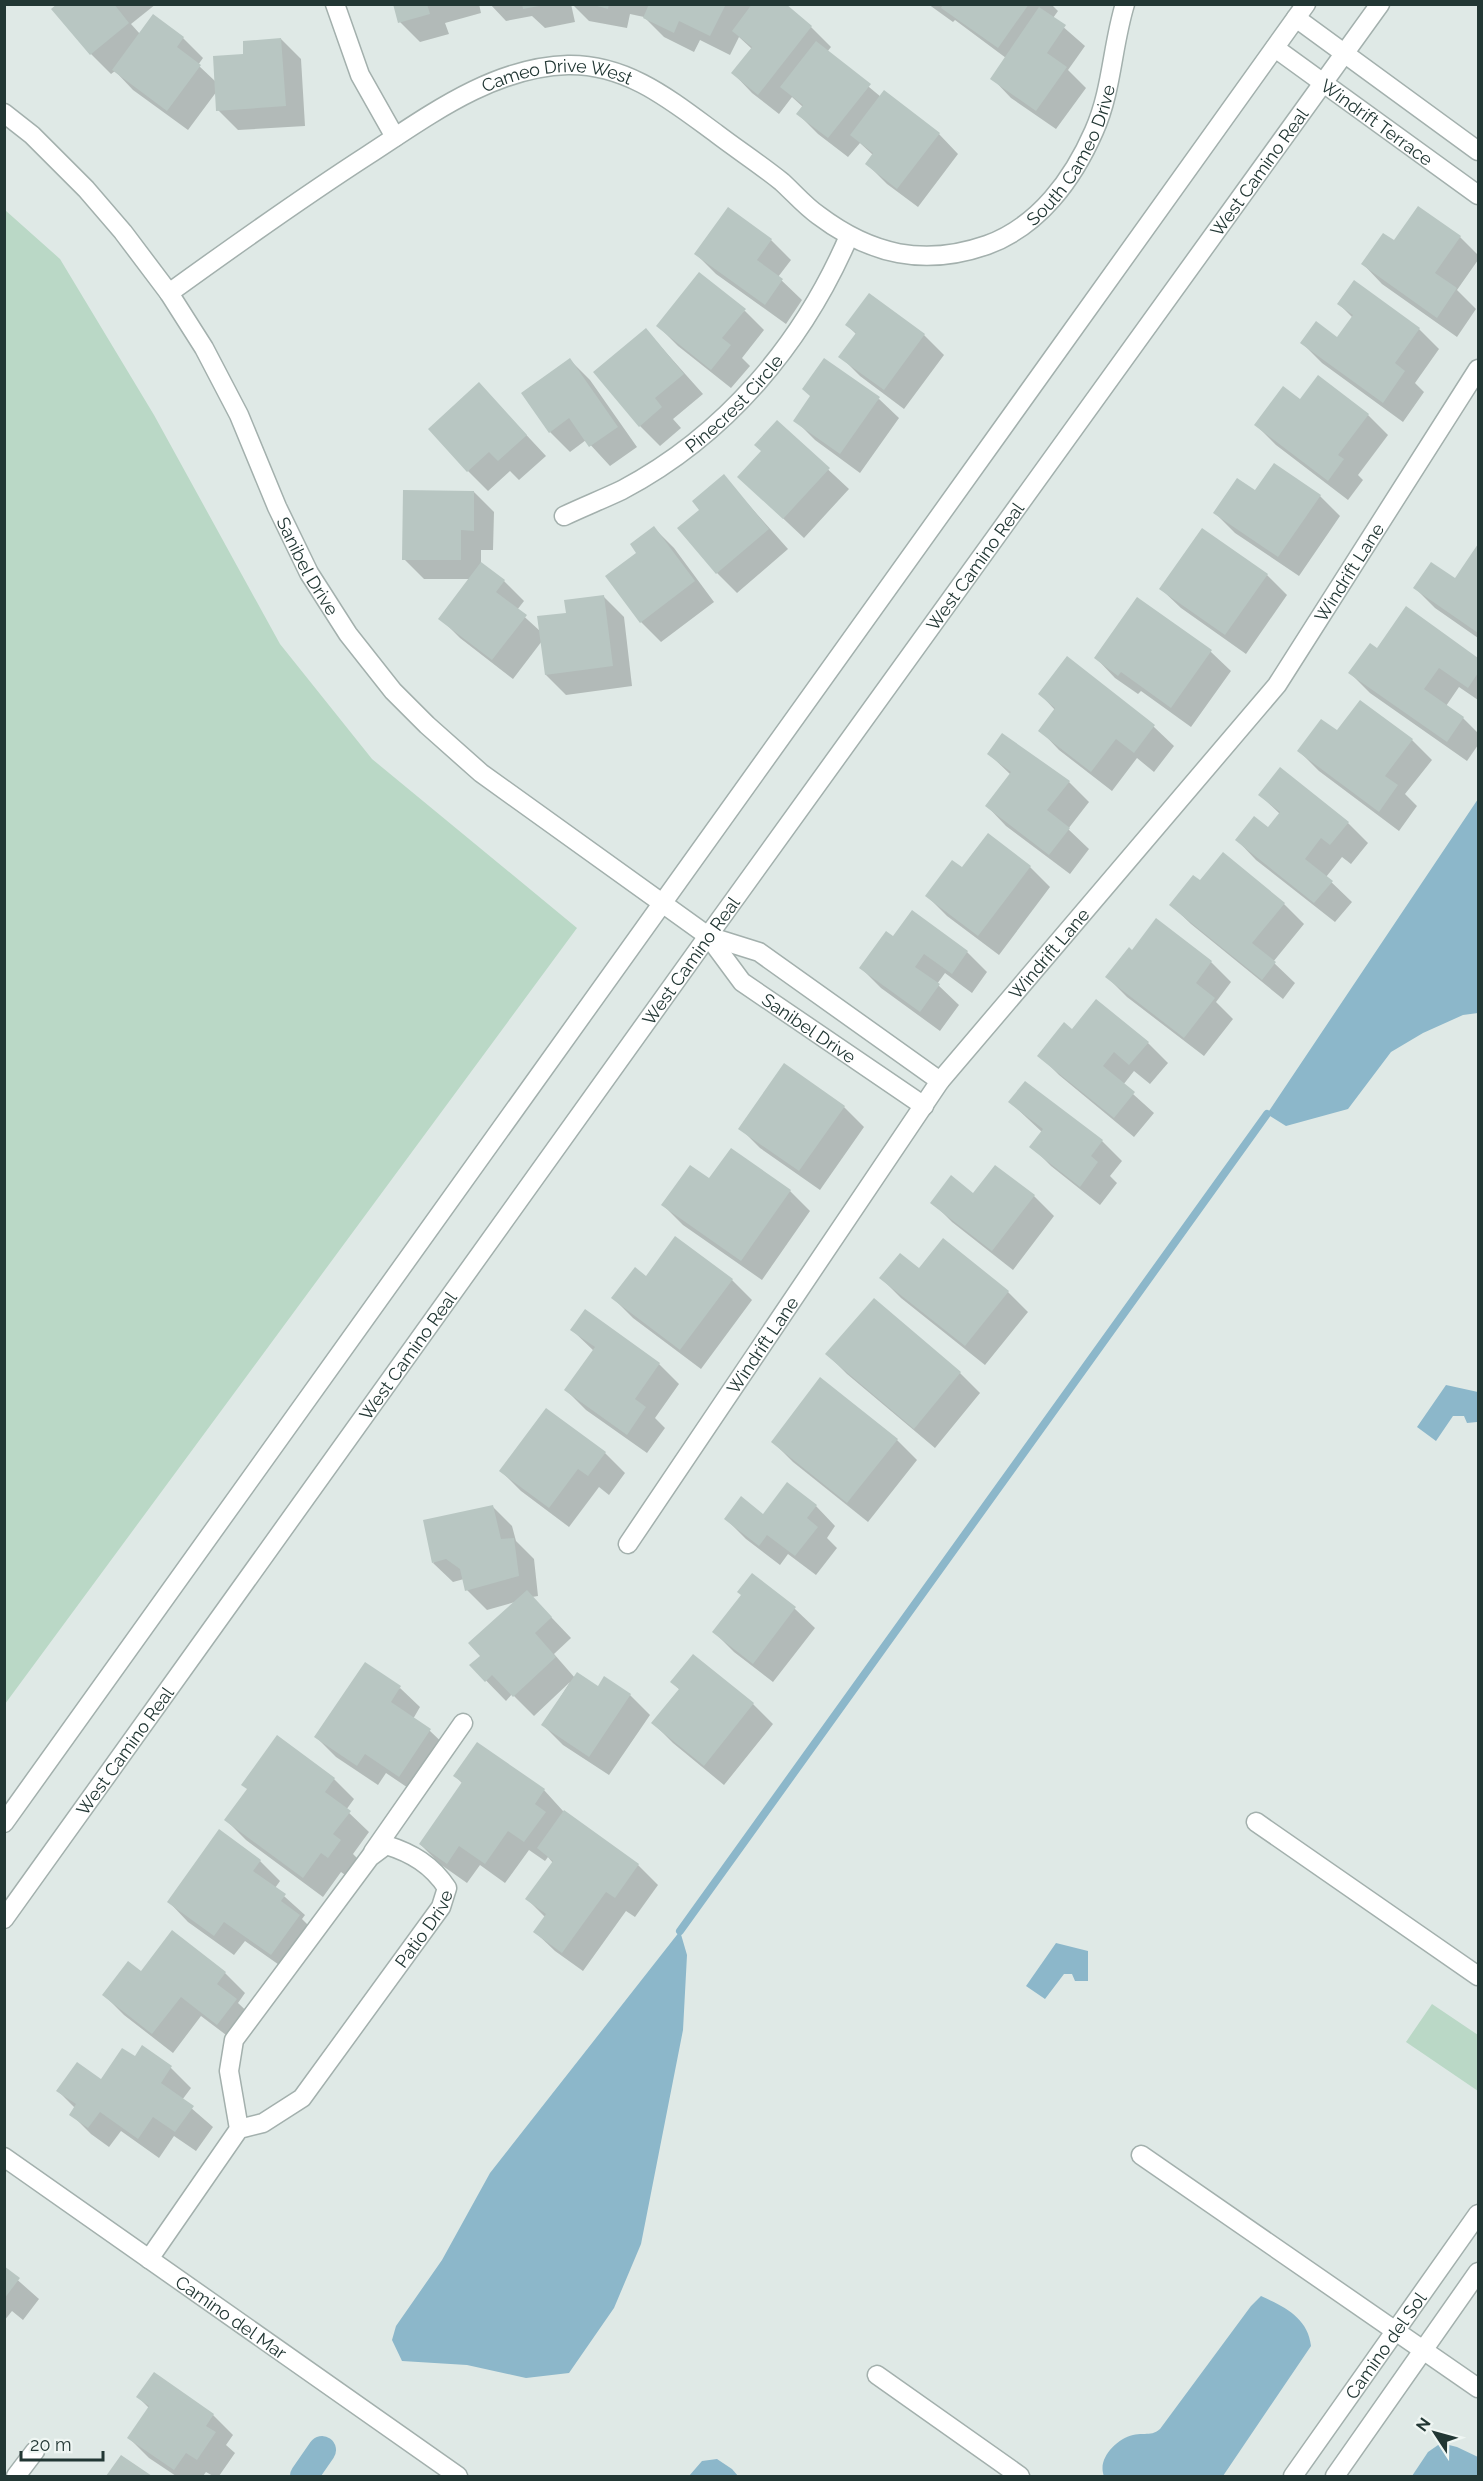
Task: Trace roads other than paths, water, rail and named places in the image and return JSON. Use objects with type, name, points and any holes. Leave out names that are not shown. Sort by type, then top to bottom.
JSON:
[{"type":"street","points":[[335,4],[360,75],[395,137]]},
{"type":"street","name":"South Cameo Drive","points":[[953,254],[993,242],[1031,220],[1058,193],[1080,162],[1096,127],[1107,90],[1118,27],[1125,4]]},
{"type":"street","name":"West Camino Real","points":[[4,1919],[708,936],[1380,4]]},
{"type":"street","points":[[4,1823],[1301,11]]},
{"type":"street","name":"Windrift Terrace","points":[[1301,11],[1345,53],[1479,151]]},
{"type":"street","name":"Windrift Terrace","points":[[1275,48],[1479,195]]},
{"type":"street","name":"Cameo Drive West","points":[[169,292],[306,195],[448,103],[490,84],[532,70],[572,65],[611,71],[630,77],[665,96],[782,183],[816,214],[869,247],[910,255],[953,254]]},
{"type":"street","name":"Sanibel Drive","points":[[4,113],[32,135],[86,189],[123,232],[169,292],[204,348],[239,415],[277,507],[309,573],[348,634],[386,682],[427,725],[481,773],[708,936],[759,952],[940,1081]]},
{"type":"street","name":"Pinecrest Circle","points":[[564,516],[622,490],[658,468],[693,444],[740,401],[782,353],[807,319],[849,236]]},
{"type":"street","name":"Windrift Lane","points":[[628,1544],[940,1081],[1277,685],[1479,369]]},
{"type":"street","name":"Sanibel Drive","points":[[708,936],[742,982],[924,1106]]},
{"type":"street","points":[[149,2259],[238,2128],[229,2071],[234,2040],[370,1857],[463,1723]]},
{"type":"street","points":[[1256,1822],[1479,1976]]},
{"type":"street","name":"Patio Drive","points":[[238,2128],[263,2123],[302,2098],[441,1907],[447,1888],[436,1872],[405,1851],[386,1845],[370,1857]]},
{"type":"street","points":[[1141,2155],[1479,2388]]},
{"type":"street","name":"Camino del Mar","points":[[4,2157],[458,2476]]},
{"type":"street","name":"Camino del Sol","points":[[1293,2476],[1479,2214]]},
{"type":"street","name":"Camino del Sol","points":[[1335,2476],[1479,2272]]},
{"type":"street","points":[[877,2375],[1020,2476]]},
{"type":"street","points":[[16,2476],[35,2451]]},
{"type":"water","points":[[1478,799],[1478,1013],[1463,1015],[1423,1033],[1391,1052],[1348,1109],[1286,1126],[1267,1114]]},
{"type":"water","points":[[1446,1385],[1478,1392],[1477,1422],[1467,1423],[1464,1416],[1453,1416],[1436,1441],[1417,1427]]},
{"type":"water","points":[[680,1931],[687,1955],[683,2030],[641,2244],[614,2308],[569,2373],[526,2378],[467,2365],[402,2361],[392,2340],[396,2326],[442,2260],[490,2173]]},
{"type":"water","points":[[1056,1943],[1088,1951],[1088,1981],[1075,1981],[1072,1974],[1064,1974],[1045,1999],[1026,1986]]},
{"type":"water","points":[[1261,2296],[1287,2309],[1300,2321],[1309,2336],[1311,2346],[1223,2476],[1104,2476],[1103,2463],[1115,2445],[1127,2437],[1150,2434],[1160,2429],[1251,2306]]},
{"type":"water","points":[[1441,2443],[1457,2447],[1478,2457],[1478,2476],[1412,2476],[1428,2452]]},
{"type":"water","points":[[717,2459],[738,2476],[689,2476],[702,2461]]},
{"type":"waterway","points":[[680,1931],[1267,1114]]},
{"type":"waterway","points":[[304,2476],[322,2450]]}]
